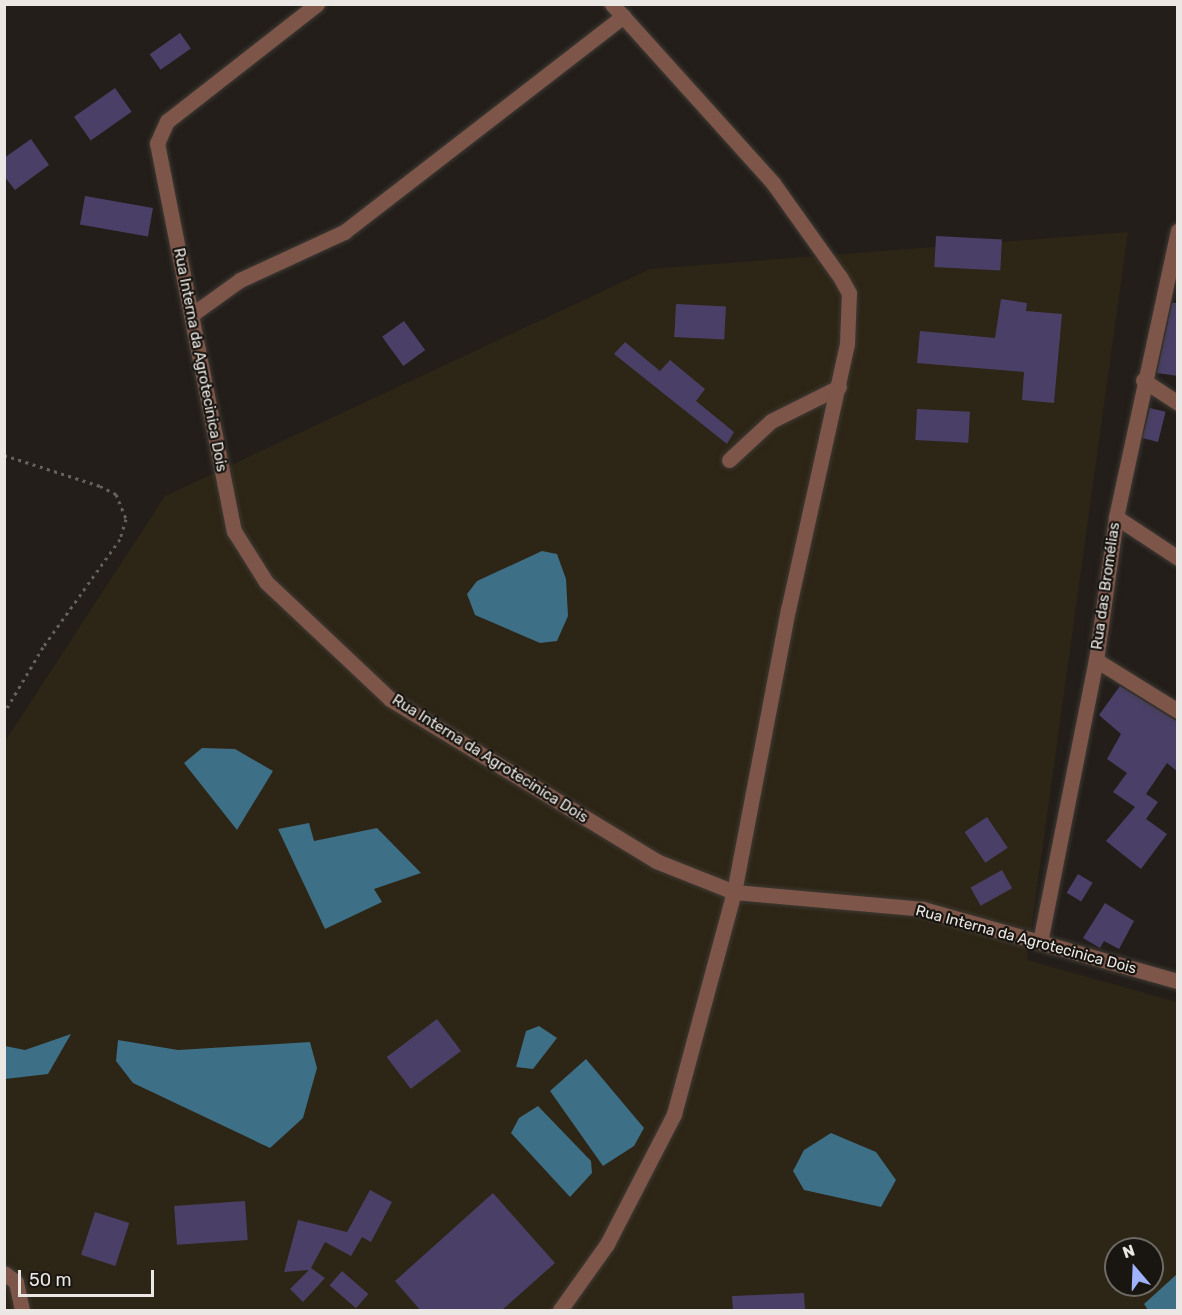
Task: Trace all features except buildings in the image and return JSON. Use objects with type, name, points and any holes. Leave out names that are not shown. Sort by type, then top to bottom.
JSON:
[{"type":"street","name":"Rua Interna da Agrotecinica Dois","points":[[317,4],[159,129],[159,159],[194,313],[234,531],[266,582],[390,699],[656,861],[734,892],[923,909],[1178,981]]},
{"type":"street","points":[[560,1311],[608,1244],[670,1122],[734,892],[788,610],[839,387],[849,293],[774,183],[612,4]]},
{"type":"street","points":[[194,313],[240,280],[344,232],[623,16]]},
{"type":"street","name":"Rua das Bromélias","points":[[1040,942],[1096,660],[1116,518],[1143,380],[1178,231]]},
{"type":"street","points":[[1143,380],[1178,403]]},
{"type":"street","points":[[729,460],[771,421],[839,387]]},
{"type":"street","points":[[1116,518],[1178,558]]},
{"type":"street","points":[[1096,660],[1178,711]]},
{"type":"street","points":[[4,1273],[16,1282],[22,1311]]},
{"type":"path","points":[[4,456],[100,486],[116,494],[126,519],[120,539],[43,647],[4,713]]},
{"type":"shaded area","points":[[1128,232],[1027,960],[1177,1002],[1177,1310],[5,1310],[4,743],[165,496],[650,269]]},
{"type":"water","points":[[542,551],[557,554],[566,579],[568,616],[557,641],[540,643],[475,615],[467,594],[477,581]]},
{"type":"water","points":[[202,748],[235,749],[273,771],[237,830],[184,763]]},
{"type":"water","points":[[309,823],[314,841],[377,828],[421,873],[374,889],[382,902],[325,929],[278,829]]},
{"type":"water","points":[[539,1026],[557,1038],[533,1069],[516,1067],[526,1031]]},
{"type":"water","points":[[71,1034],[48,1074],[5,1079],[5,1046],[25,1050]]},
{"type":"water","points":[[118,1040],[178,1050],[310,1042],[317,1068],[303,1118],[270,1148],[133,1083],[116,1061]]},
{"type":"water","points":[[586,1059],[644,1128],[634,1146],[603,1166],[550,1091]]},
{"type":"water","points":[[538,1106],[591,1161],[592,1173],[570,1197],[511,1133],[519,1118]]},
{"type":"water","points":[[831,1133],[876,1152],[896,1180],[881,1207],[804,1190],[793,1171],[804,1150]]},
{"type":"water","points":[[1177,1274],[1177,1310],[1148,1310],[1144,1304],[1152,1297],[1164,1297],[1164,1286]]}]
